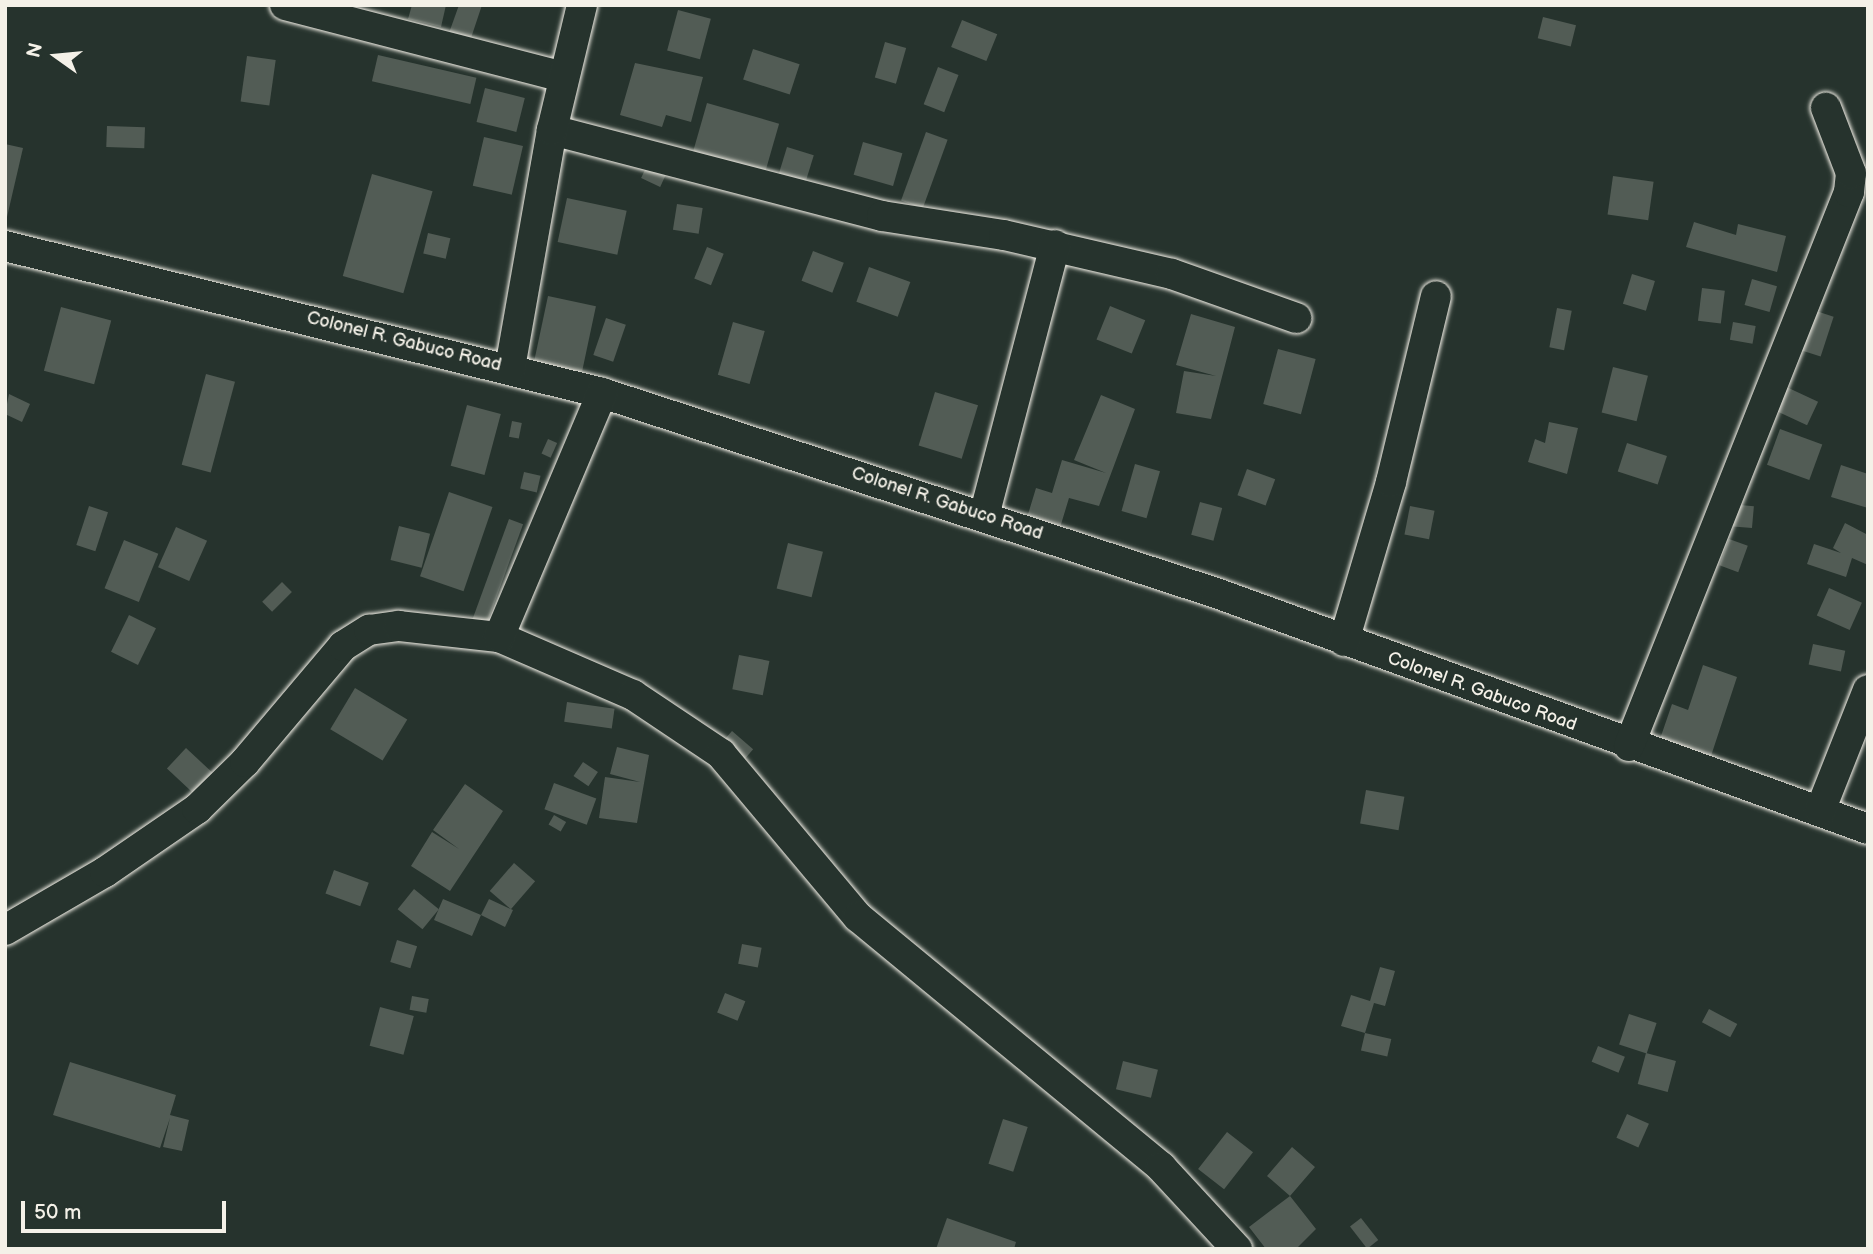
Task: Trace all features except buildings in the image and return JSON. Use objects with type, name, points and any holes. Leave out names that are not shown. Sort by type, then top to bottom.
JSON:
[{"type":"street","points":[[285,5],[564,78]]},
{"type":"street","points":[[510,368],[551,130],[582,5]]},
{"type":"street","points":[[1629,746],[1849,192],[1851,173],[1826,108]]},
{"type":"street","points":[[551,130],[882,216],[1055,246],[1172,274],[1296,318]]},
{"type":"street","name":"Colonel R. Gabuco Road","points":[[5,246],[510,368],[602,393],[984,516],[1344,641],[1868,830]]},
{"type":"street","points":[[984,516],[1055,246]]},
{"type":"street","points":[[1344,641],[1391,482],[1436,296]]},
{"type":"street","points":[[499,637],[602,393]]},
{"type":"street","points":[[5,930],[104,872],[197,808],[244,762],[343,646],[369,630],[399,626],[499,637],[633,695],[721,754],[858,916],[1161,1167],[1237,1249]]},
{"type":"street","points":[[1820,811],[1868,691]]}]
